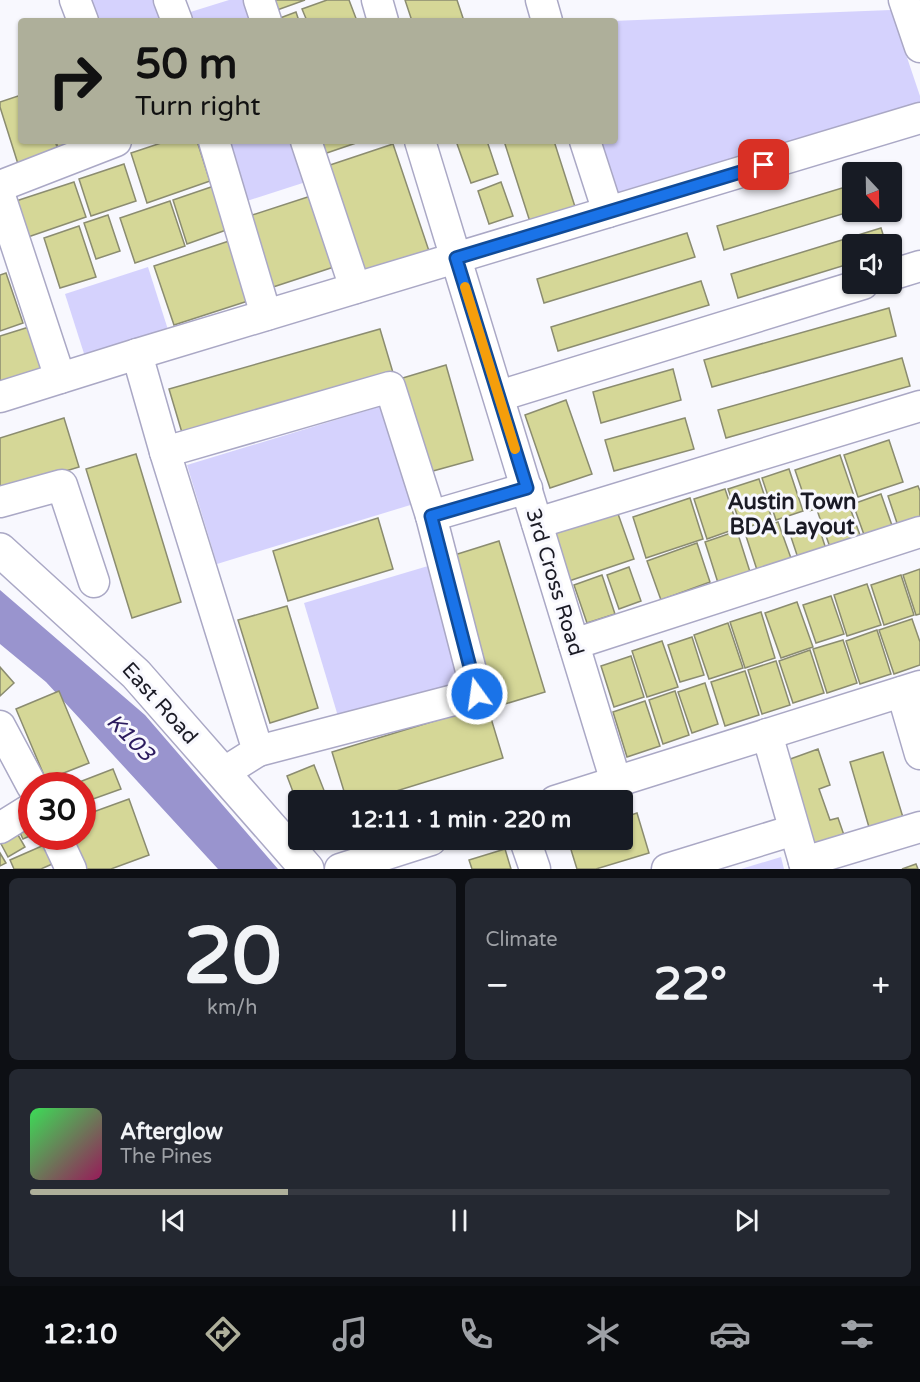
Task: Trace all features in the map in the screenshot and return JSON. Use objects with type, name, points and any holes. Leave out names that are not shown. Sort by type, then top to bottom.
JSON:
[{"type":"street","points":[[75,0],[82,18]]},
{"type":"street","points":[[169,0],[175,18]]},
{"type":"street","points":[[259,0],[265,18]]},
{"type":"street","points":[[377,0],[382,18]]},
{"type":"street","points":[[541,0],[546,18]]},
{"type":"street","points":[[904,0],[920,47]]},
{"type":"street","points":[[0,397],[920,118]]},
{"type":"street","points":[[0,186],[108,144]]},
{"type":"street","points":[[215,144],[266,315]]},
{"type":"street","points":[[307,144],[355,288]]},
{"type":"street","name":"3rd Cross Road","points":[[421,144],[616,782]]},
{"type":"street","points":[[586,144],[608,212]]},
{"type":"street","points":[[0,196],[9,256],[60,378]]},
{"type":"street","points":[[902,272],[920,266]]},
{"type":"street","points":[[499,396],[842,290]]},
{"type":"street","points":[[137,354],[258,751]]},
{"type":"street","points":[[165,452],[390,387],[431,516],[477,694],[258,751],[223,773]]},
{"type":"street","points":[[537,524],[920,406]]},
{"type":"street","points":[[0,502],[62,485],[94,582]]},
{"type":"street","points":[[431,516],[527,488]]},
{"type":"street","points":[[574,644],[920,532]]},
{"type":"street","name":"East Road","points":[[0,550],[136,674],[308,869]]},
{"type":"street","points":[[590,790],[911,689],[920,754]]},
{"type":"street","points":[[0,726],[25,772]]},
{"type":"street","points":[[767,734],[805,866],[920,827]]},
{"type":"street","points":[[0,828],[18,817]]},
{"type":"street","points":[[668,869],[795,830]]},
{"type":"street","points":[[62,850],[71,869]]},
{"type":"street","points":[[340,869],[400,850]]},
{"type":"street","points":[[528,850],[535,869]]},
{"type":"shaded area","points":[[78,0],[158,0],[165,18],[85,18]]},
{"type":"shaded area","points":[[229,0],[254,0],[260,18],[185,18],[184,14]]},
{"type":"shaded area","points":[[891,10],[920,96],[920,108],[620,198],[602,144],[618,144],[618,21]]},
{"type":"shaded area","points":[[225,144],[300,144],[312,180],[244,202]]},
{"type":"shaded area","points":[[148,267],[170,336],[87,363],[65,294]]},
{"type":"shaded area","points":[[388,404],[417,503],[217,564],[187,465]]},
{"type":"shaded area","points":[[428,566],[464,685],[340,723],[304,603]]},
{"type":"shaded area","points":[[781,857],[784,869],[741,869]]},
{"type":"water","name":"K103","points":[[0,590],[145,715],[278,869],[218,869],[46,682],[0,644]]},
{"type":"building","points":[[261,0],[305,0],[266,14]]},
{"type":"building","points":[[327,0],[349,0],[356,18],[306,18],[302,9]]},
{"type":"building","points":[[405,0],[457,0],[463,18],[411,18]]},
{"type":"building","points":[[296,12],[298,18],[280,18]]},
{"type":"building","points":[[18,96],[18,144],[56,144],[58,150],[18,164],[0,102]]},
{"type":"building","points":[[57,144],[70,144],[58,148]]},
{"type":"building","points":[[158,144],[198,144],[210,181],[147,203],[131,153]]},
{"type":"building","points":[[310,144],[353,144],[315,157]]},
{"type":"building","points":[[393,144],[430,254],[358,278],[321,168]]},
{"type":"building","points":[[457,144],[488,144],[498,174],[471,183]]},
{"type":"building","points":[[505,144],[555,144],[577,213],[532,228]]},
{"type":"building","points":[[124,164],[136,201],[91,216],[79,179]]},
{"type":"building","points":[[74,182],[86,217],[28,237],[16,201]]},
{"type":"building","points":[[501,182],[513,216],[489,224],[478,191]]},
{"type":"building","points":[[214,186],[229,229],[187,244],[173,200]]},
{"type":"building","points":[[842,188],[842,214],[724,250],[717,226]]},
{"type":"building","points":[[320,193],[343,264],[264,290],[240,219]]},
{"type":"building","points":[[170,201],[185,246],[135,263],[120,218]]},
{"type":"building","points":[[108,215],[120,251],[96,259],[84,223]]},
{"type":"building","points":[[79,226],[96,277],[60,288],[44,238]]},
{"type":"building","points":[[881,228],[883,234],[861,234]]},
{"type":"building","points":[[687,233],[695,257],[544,303],[537,279]]},
{"type":"building","points":[[232,240],[251,300],[174,325],[154,266]]},
{"type":"building","points":[[842,240],[842,266],[738,298],[731,274]]},
{"type":"building","points":[[6,273],[23,323],[0,331],[0,275]]},
{"type":"building","points":[[701,281],[709,305],[558,351],[551,327]]},
{"type":"building","points":[[889,308],[896,336],[712,387],[704,360]]},
{"type":"building","points":[[29,327],[45,377],[0,391],[0,336]]},
{"type":"building","points":[[380,329],[394,376],[183,436],[169,389]]},
{"type":"building","points":[[902,358],[910,386],[726,438],[718,410]]},
{"type":"building","points":[[446,365],[473,460],[422,474],[396,380]]},
{"type":"building","points":[[673,369],[681,400],[601,423],[593,392]]},
{"type":"building","points":[[566,400],[592,474],[550,488],[525,415]]},
{"type":"building","points":[[64,418],[79,467],[0,491],[0,438]]},
{"type":"building","points":[[685,418],[694,449],[614,471],[605,440]]},
{"type":"building","points":[[889,440],[903,482],[858,497],[844,455]]},
{"type":"building","points":[[136,454],[181,602],[132,618],[86,469]]},
{"type":"building","points":[[840,455],[854,496],[809,511],[795,470]]},
{"type":"building","points":[[789,469],[803,511],[776,520],[762,478]]},
{"type":"building","points":[[759,479],[772,519],[742,529],[728,489]]},
{"type":"building","points":[[918,486],[920,528],[901,535],[888,496]]},
{"type":"building","points":[[725,489],[738,528],[707,539],[694,499]]},
{"type":"building","points":[[881,494],[895,534],[867,543],[853,504]]},
{"type":"building","points":[[690,498],[703,539],[646,558],[633,517]]},
{"type":"building","points":[[847,500],[863,543],[832,553],[817,510]]},
{"type":"building","points":[[617,511],[634,559],[569,581],[552,533]]},
{"type":"building","points":[[378,518],[393,569],[288,601],[273,551]]},
{"type":"building","points":[[778,522],[792,561],[758,573],[745,533]]},
{"type":"building","points":[[817,522],[828,555],[800,564],[789,531]]},
{"type":"building","points":[[737,531],[751,575],[719,586],[705,542]]},
{"type":"building","points":[[499,541],[545,692],[495,707],[448,557]]},
{"type":"building","points":[[697,543],[710,582],[661,600],[647,561]]},
{"type":"building","points":[[629,567],[641,601],[619,609],[607,575]]},
{"type":"building","points":[[920,569],[920,614],[916,615],[903,575]]},
{"type":"building","points":[[602,575],[615,614],[587,623],[574,585]]},
{"type":"building","points":[[901,575],[914,615],[884,625],[871,585]]},
{"type":"building","points":[[867,584],[881,625],[847,636],[834,595]]},
{"type":"building","points":[[831,596],[844,634],[816,643],[803,605]]},
{"type":"building","points":[[797,602],[813,647],[781,658],[765,613]]},
{"type":"building","points":[[287,606],[318,708],[270,723],[238,620]]},
{"type":"building","points":[[761,612],[775,658],[745,668],[730,622]]},
{"type":"building","points":[[912,619],[920,642],[920,665],[894,674],[879,630]]},
{"type":"building","points":[[728,623],[743,668],[709,679],[694,635]]},
{"type":"building","points":[[877,630],[891,674],[860,684],[846,641]]},
{"type":"building","points":[[692,637],[704,675],[680,682],[668,645]]},
{"type":"building","points":[[843,640],[857,683],[827,693],[813,649]]},
{"type":"building","points":[[662,641],[678,687],[647,697],[632,651]]},
{"type":"building","points":[[810,650],[824,693],[793,703],[779,661]]},
{"type":"building","points":[[631,656],[644,697],[614,707],[601,666]]},
{"type":"building","points":[[776,661],[790,705],[762,714],[748,670]]},
{"type":"building","points":[[0,667],[14,683],[0,696]]},
{"type":"building","points":[[745,671],[759,715],[725,726],[711,682]]},
{"type":"building","points":[[705,683],[718,724],[692,733],[678,692]]},
{"type":"building","points":[[59,691],[89,763],[66,772],[43,772],[16,709]]},
{"type":"building","points":[[675,691],[689,735],[663,744],[649,700]]},
{"type":"building","points":[[645,701],[660,746],[627,757],[613,712]]},
{"type":"building","points":[[487,705],[503,758],[400,790],[344,790],[332,752]]},
{"type":"building","points":[[818,749],[830,785],[819,789],[830,820],[838,818],[845,838],[813,849],[782,762]]},
{"type":"building","points":[[883,752],[905,824],[871,834],[850,762]]},
{"type":"building","points":[[314,765],[324,790],[292,790],[287,776]]},
{"type":"building","points":[[113,769],[121,789],[96,798],[96,776]]},
{"type":"building","points":[[129,799],[149,855],[111,869],[84,869],[77,850],[96,850],[96,811]]},
{"type":"building","points":[[637,813],[649,853],[596,869],[577,869],[571,850],[633,850],[633,814]]},
{"type":"building","points":[[14,828],[18,835],[18,850],[20,850],[8,857],[0,842]]},
{"type":"building","points":[[33,850],[54,850],[59,861],[41,869],[14,869],[10,860]]},
{"type":"building","points":[[505,850],[511,869],[472,869],[469,860]]},
{"type":"building","points":[[0,853],[6,863],[0,866]]},
{"type":"building","points":[[916,864],[918,869],[902,869]]},
{"type":"slow traffic","points":[[465,287],[515,449]]},
{"type":"district","name":"Austin Town BDA Layout","points":[[792,514]]},
{"type":"route","points":[[477,694],[431,516],[527,488],[456,258],[764,165]]}]
